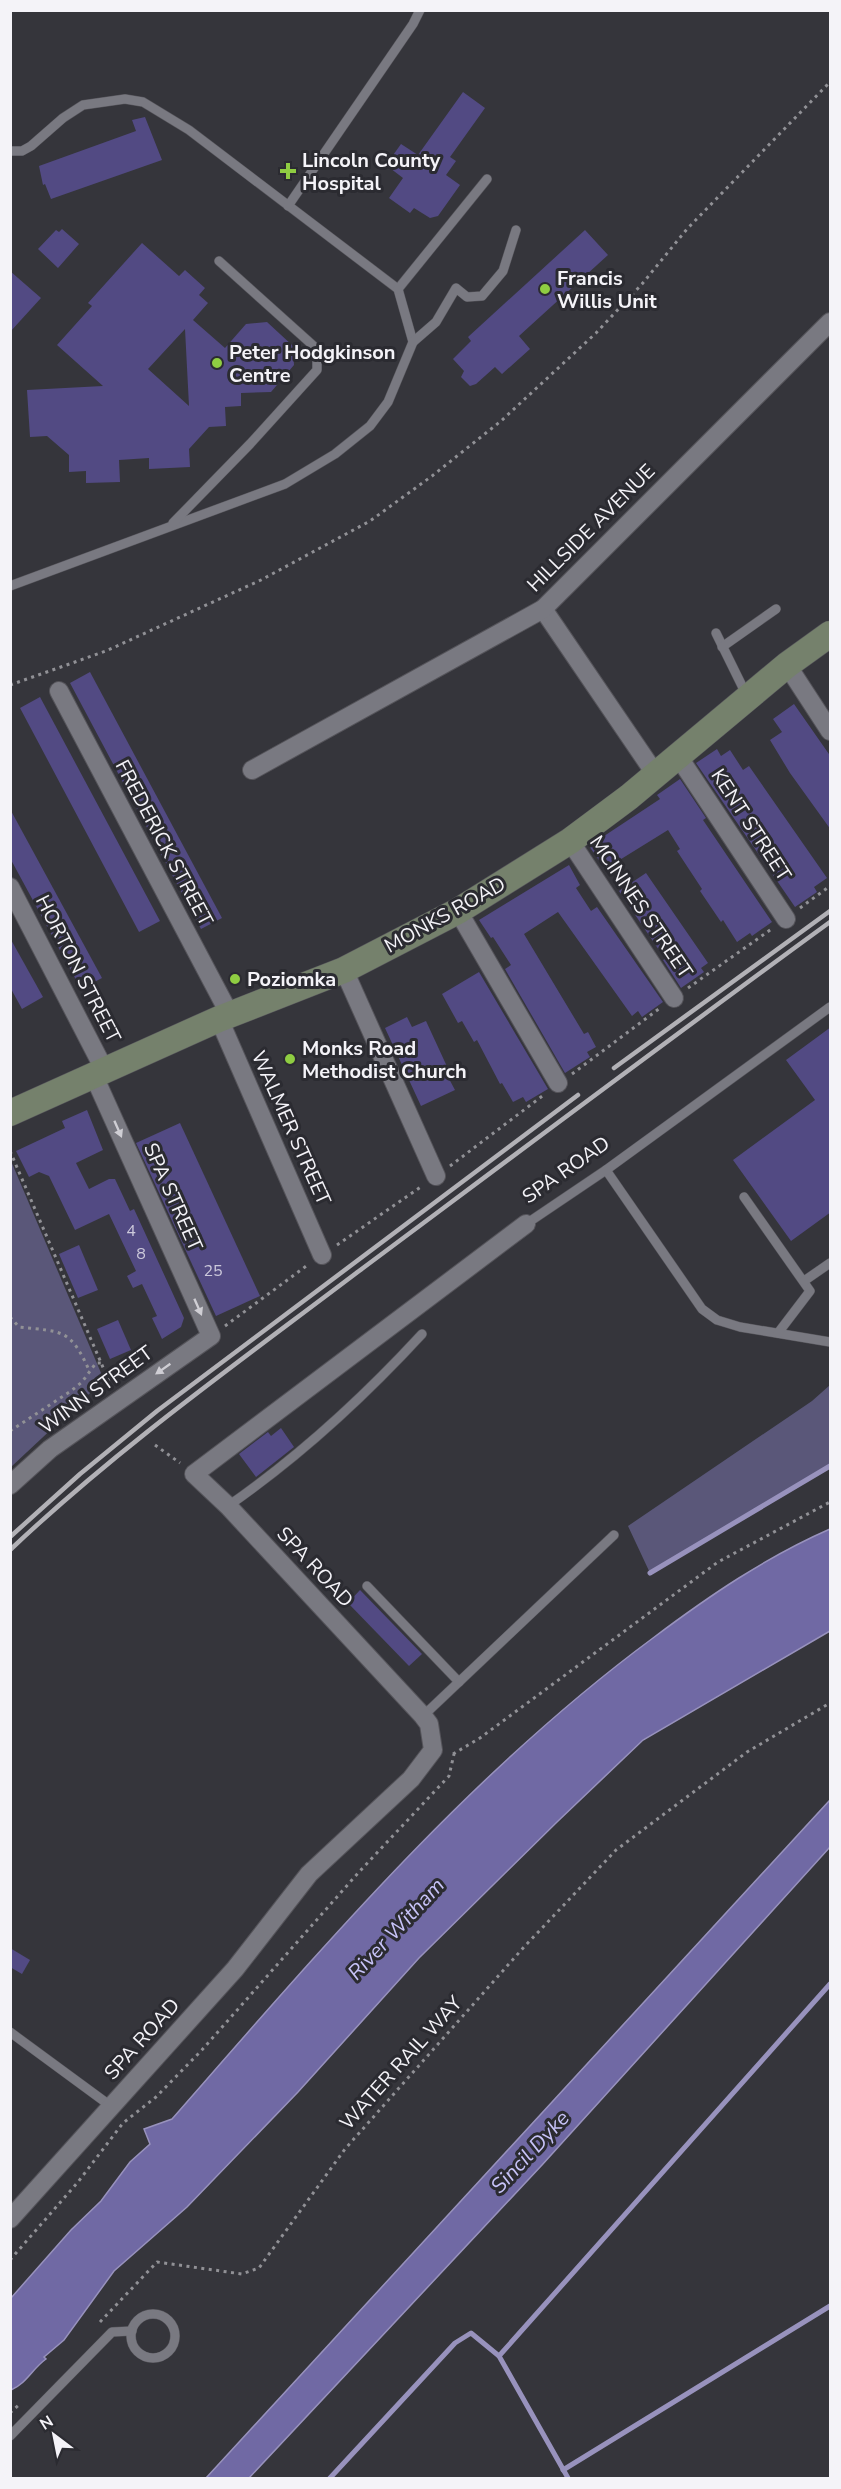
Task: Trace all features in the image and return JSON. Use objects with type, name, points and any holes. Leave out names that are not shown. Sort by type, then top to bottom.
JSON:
[{"type":"main road","name":"MONKS ROAD","points":[[10,1113],[224,1017],[344,970],[458,911],[570,842],[656,775],[787,665],[831,634]]},
{"type":"street","name":"HILLSIDE AVENUE","points":[[252,770],[543,609],[831,322]]},
{"type":"street","points":[[543,609],[656,775]]},
{"type":"street","points":[[787,665],[831,731]]},
{"type":"street","name":"FREDERICK STREET","points":[[59,691],[224,1017]]},
{"type":"street","name":"KENT STREET","points":[[678,756],[786,919]]},
{"type":"street","name":"MCINNES STREET","points":[[570,842],[674,998]]},
{"type":"street","name":"HORTON STREET","points":[[10,886],[100,1074]]},
{"type":"street","points":[[458,911],[558,1083]]},
{"type":"street","points":[[344,970],[436,1176]]},
{"type":"street","name":"WALMER STREET","points":[[224,1017],[322,1255]]},
{"type":"street","name":"SPA STREET","points":[[100,1074],[211,1336]]},
{"type":"street","name":"SPA ROAD","points":[[10,2218],[235,1969],[309,1874],[411,1779],[433,1750],[429,1724],[423,1716],[228,1506],[194,1474],[526,1224]]},
{"type":"street","name":"WINN STREET","points":[[10,1485],[50,1449],[211,1336]]},
{"type":"lane","points":[[288,206],[413,24],[420,10]]},
{"type":"lane","points":[[10,151],[22,151],[31,146],[63,118],[83,105],[125,99],[143,102],[189,130],[398,289],[413,342]]},
{"type":"lane","points":[[398,289],[487,179]]},
{"type":"lane","points":[[10,586],[285,484],[335,454],[370,426],[388,402],[413,342],[436,322],[456,288],[466,297],[482,296],[503,271],[516,230]]},
{"type":"lane","points":[[171,525],[250,444],[317,370],[317,349],[219,261]]},
{"type":"lane","points":[[723,646],[776,609]]},
{"type":"lane","points":[[716,633],[748,698]]},
{"type":"lane","name":"SPA ROAD","points":[[526,1224],[606,1170],[831,1007]]},
{"type":"lane","points":[[606,1170],[702,1309],[717,1320],[831,1342]]},
{"type":"lane","points":[[744,1197],[810,1291],[778,1333]]},
{"type":"lane","points":[[804,1281],[831,1263]]},
{"type":"lane","points":[[228,1506],[305,1449],[394,1365],[422,1334]]},
{"type":"lane","points":[[423,1716],[614,1535]]},
{"type":"lane","points":[[367,1586],[459,1682]]},
{"type":"lane","points":[[10,2032],[111,2107]]},
{"type":"lane","points":[[154,2314],[168,2320],[173,2326],[174,2341],[167,2352],[148,2357],[137,2350],[133,2344],[132,2331],[140,2318],[154,2314]]},
{"type":"lane","points":[[10,2436],[112,2332],[132,2331]]},
{"type":"path","points":[[10,686],[106,651],[261,580],[370,521],[432,476],[501,421],[596,333],[642,284],[687,229],[831,82]]},
{"type":"path","points":[[211,1336],[436,1176],[558,1083],[831,886]]},
{"type":"path","points":[[11,1152],[117,1401]]},
{"type":"path","points":[[10,1317],[19,1327],[52,1330],[68,1336],[78,1346],[89,1370]]},
{"type":"path","points":[[10,1431],[71,1391],[82,1382],[96,1363],[102,1363]]},
{"type":"path","points":[[155,1445],[194,1474]]},
{"type":"path","points":[[433,1750],[454,1754],[480,1738],[718,1562],[831,1502]]},
{"type":"path","name":"WATER RAIL WAY","points":[[98,2326],[157,2262],[242,2274],[259,2268],[345,2150],[524,1947],[616,1850],[747,1752],[831,1703]]},
{"type":"path","points":[[10,2260],[78,2182],[123,2123],[156,2097],[201,2051],[359,1872],[449,1776],[454,1754]]},
{"type":"path","points":[[10,2413],[26,2398]]},
{"type":"shaded area","points":[[11,1161],[104,1380],[11,1467]]},
{"type":"shaded area","points":[[830,1385],[830,1466],[650,1573],[628,1526],[812,1401]]},
{"type":"water","name":"River Witham","points":[[830,1529],[830,1631],[643,1740],[419,1958],[298,2092],[187,2207],[114,2271],[64,2340],[44,2357],[46,2359],[25,2380],[11,2390],[11,2298],[71,2230],[101,2201],[130,2162],[150,2144],[144,2129],[172,2119],[400,1865],[521,1746],[586,1691],[695,1607],[738,1578],[783,1552]]},
{"type":"water","name":"Sincil Dyke","points":[[830,1800],[830,1847],[542,2165],[249,2478],[206,2478]]},
{"type":"building","points":[[463,92],[485,108],[450,157],[456,161],[446,175],[460,185],[438,216],[430,218],[414,208],[410,213],[389,198],[403,178],[386,165],[401,144],[418,155]]},
{"type":"building","points":[[145,117],[162,160],[51,199],[45,184],[43,185],[39,166],[136,131],[132,120]]},
{"type":"building","points":[[62,229],[79,244],[58,268],[38,249],[56,230],[59,232]]},
{"type":"building","name":"Francis Willis Unit","points":[[585,230],[608,255],[519,336],[530,349],[502,374],[495,367],[476,384],[470,386],[461,377],[464,371],[453,359],[471,341],[468,337]]},
{"type":"building","name":"Peter Hodgkinson Centre","points":[[142,243],[179,276],[185,270],[205,288],[199,295],[208,303],[193,320],[225,348],[246,324],[267,322],[293,346],[294,365],[271,392],[241,393],[241,406],[225,407],[226,426],[209,427],[189,449],[190,467],[149,469],[149,458],[119,460],[120,482],[86,483],[86,471],[69,472],[69,455],[47,436],[30,437],[27,390],[103,386],[57,345],[92,306],[88,303]],"holes":[[[185,329],[189,406],[148,369]]]},
{"type":"building","points":[[10,271],[41,298],[10,332]]},
{"type":"building","points":[[90,672],[222,918],[201,929],[70,683]]},
{"type":"building","points":[[40,697],[160,921],[139,932],[20,708]]},
{"type":"building","points":[[794,704],[831,757],[831,830],[790,773],[770,740],[782,732],[773,719]]},
{"type":"building","points":[[717,749],[721,756],[730,750],[743,770],[749,766],[827,878],[814,887],[817,892],[795,907],[696,763]]},
{"type":"building","points":[[680,779],[706,818],[703,820],[772,922],[752,936],[750,933],[737,942],[723,920],[721,922],[700,891],[702,889],[677,851],[680,849],[668,830],[605,869],[589,846],[660,799],[657,795]]},
{"type":"building","points":[[10,809],[102,978],[81,989],[10,858]]},
{"type":"building","points":[[569,865],[580,885],[576,888],[591,911],[597,907],[663,1002],[642,1017],[638,1011],[632,1016],[558,912],[524,934],[584,1034],[588,1032],[596,1047],[587,1052],[590,1057],[565,1073],[505,969],[511,965],[479,920]]},
{"type":"building","points":[[646,873],[708,963],[701,968],[704,972],[681,988],[663,960],[665,959],[619,891]]},
{"type":"building","points":[[10,938],[43,997],[22,1009],[10,987]]},
{"type":"building","points":[[479,972],[548,1089],[526,1102],[523,1097],[513,1102],[502,1083],[500,1084],[477,1040],[474,1042],[462,1021],[458,1023],[442,994]]},
{"type":"building","points":[[407,1017],[412,1027],[426,1021],[450,1073],[447,1075],[455,1090],[421,1106],[385,1028]]},
{"type":"building","points":[[831,1027],[831,1212],[791,1241],[733,1160],[815,1100],[786,1060]]},
{"type":"building","points":[[87,1110],[103,1150],[76,1163],[89,1189],[109,1179],[115,1179],[130,1211],[134,1209],[184,1318],[181,1327],[162,1339],[152,1318],[157,1316],[142,1284],[133,1288],[127,1276],[136,1271],[109,1214],[75,1230],[49,1176],[39,1172],[29,1177],[16,1151],[65,1128],[62,1121]]},
{"type":"building","points":[[180,1123],[260,1296],[216,1316],[136,1143]]},
{"type":"building","points":[[79,1245],[98,1290],[78,1298],[59,1254]]},
{"type":"building","points":[[118,1320],[131,1350],[110,1359],[97,1329]]},
{"type":"building","points":[[281,1428],[294,1447],[256,1477],[239,1454],[268,1432],[271,1436]]},
{"type":"building","points":[[360,1590],[422,1654],[409,1666],[348,1603]]},
{"type":"building","points":[[10,1948],[30,1960],[22,1974],[10,1967]]},
{"type":"waterway","points":[[650,1573],[830,1466]]},
{"type":"waterway","points":[[499,2356],[830,1984]]},
{"type":"waterway","points":[[563,2470],[830,2306]]},
{"type":"waterway","points":[[330,2478],[455,2343],[471,2333],[499,2356],[568,2478]]},
{"type":"railway","points":[[614,1068],[830,911]]},
{"type":"railway","points":[[10,1550],[94,1475],[225,1372],[830,922]]},
{"type":"railway","points":[[10,1537],[80,1474],[157,1411],[578,1095]]},
{"type":"place","name":"Lincoln County Hospital","points":[[288,171]]},
{"type":"place","name":"Francis Willis Unit","points":[[545,289]]},
{"type":"place","name":"Peter Hodgkinson Centre","points":[[217,363]]},
{"type":"place","name":"Poziomka","points":[[235,979]]},
{"type":"place","name":"Monks Road Methodist Church","points":[[290,1059]]}]
